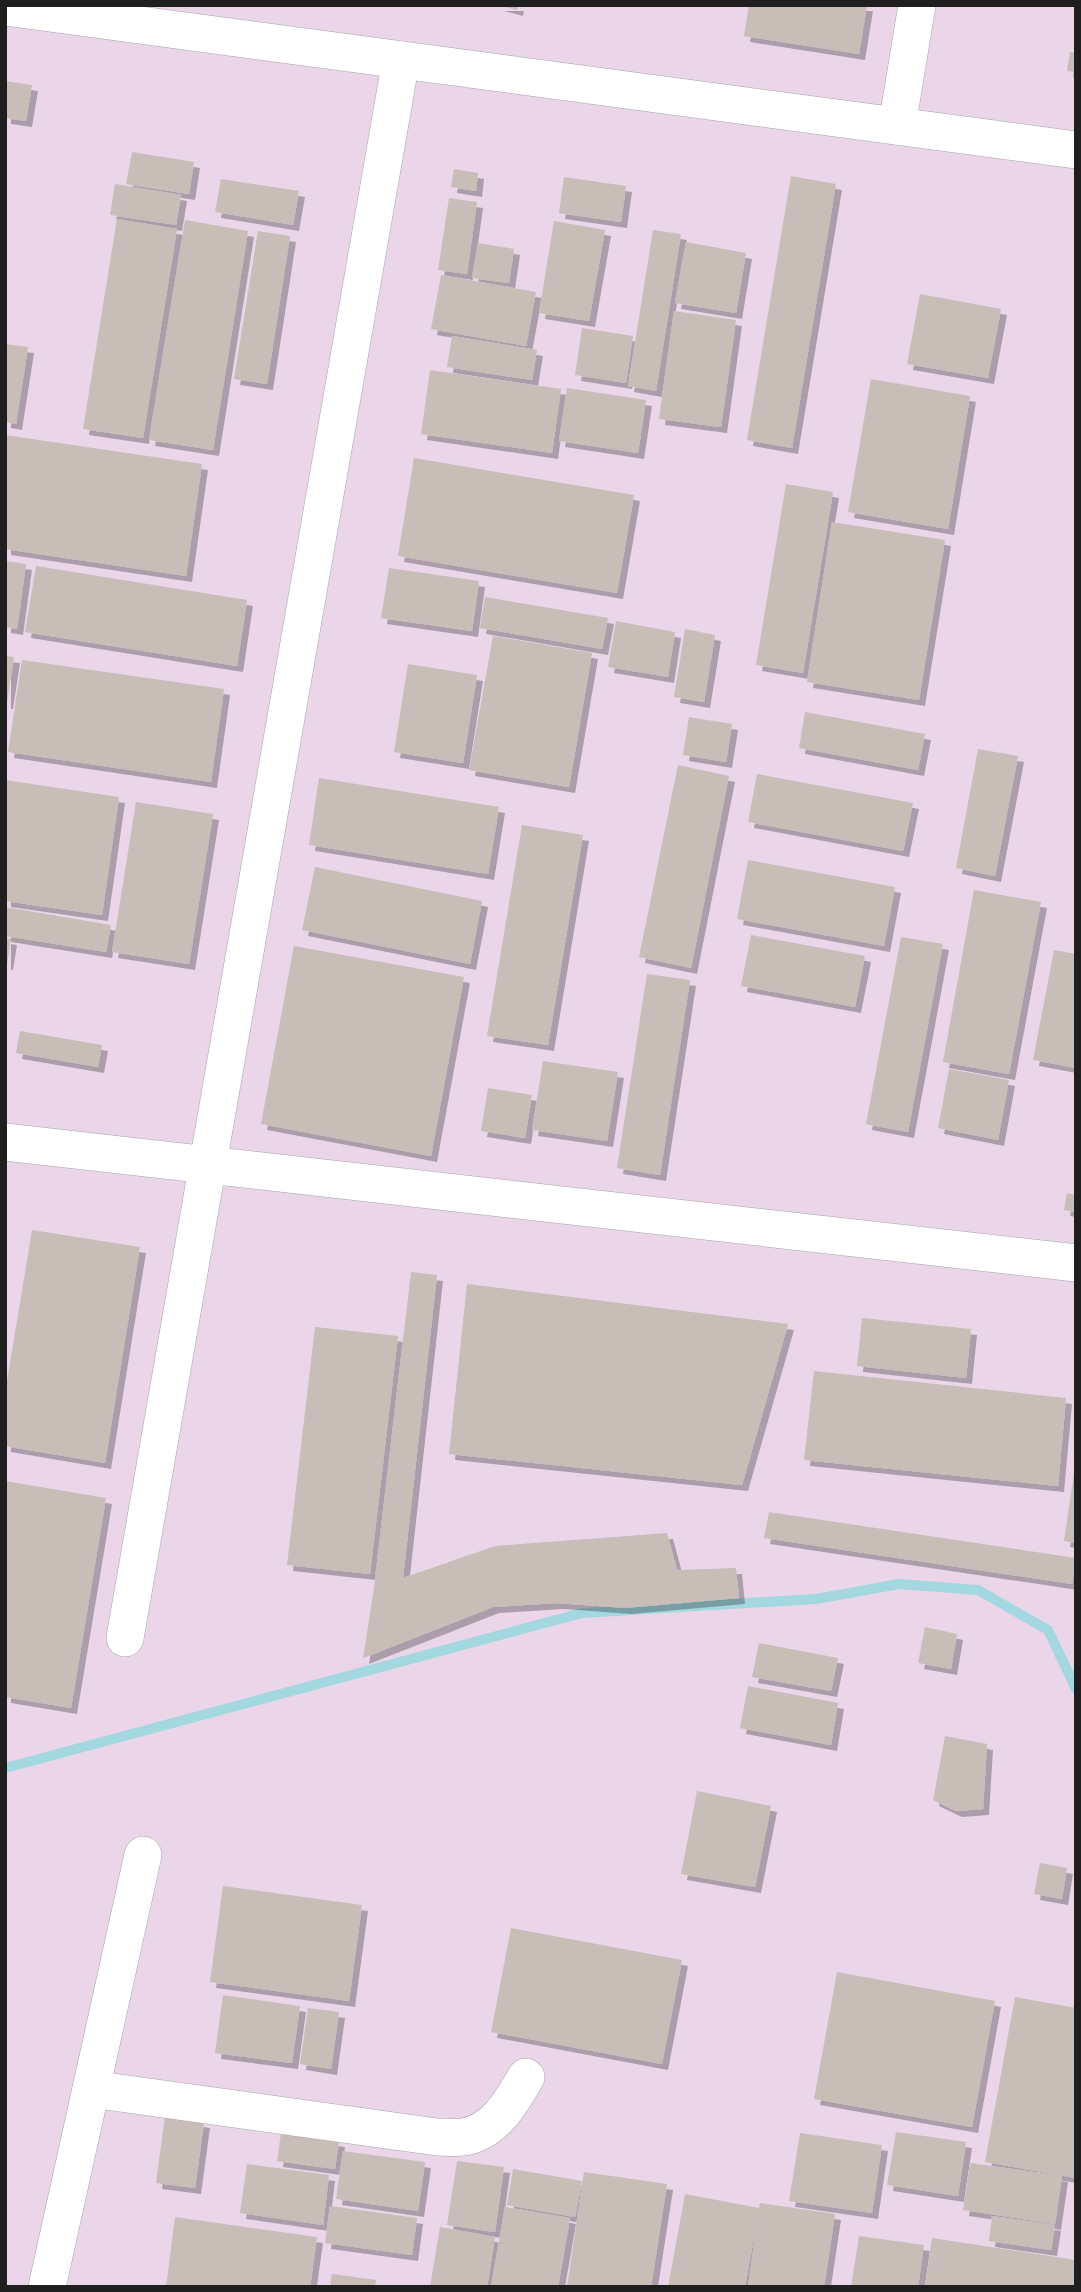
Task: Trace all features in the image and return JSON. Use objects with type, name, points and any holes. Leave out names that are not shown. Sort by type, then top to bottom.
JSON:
[{"type":"street","points":[[897,126],[917,5]]},
{"type":"street","points":[[5,7],[1076,150]]},
{"type":"street","points":[[125,1638],[401,60]]},
{"type":"street","points":[[5,1142],[1076,1263]]},
{"type":"street","points":[[47,2287],[143,1855]]},
{"type":"street","points":[[91,2089],[436,2137],[464,2137],[486,2129],[507,2110],[526,2077]]},
{"type":"shaded area","points":[[5,5],[1076,5],[1076,2287],[5,2287]]},
{"type":"building","points":[[498,5],[518,5],[517,10]]},
{"type":"building","points":[[749,5],[867,5],[859,54],[744,36]]},
{"type":"building","points":[[1070,52],[1076,53],[1076,72],[1067,71]]},
{"type":"building","points":[[5,81],[32,85],[26,121],[5,118]]},
{"type":"building","points":[[132,152],[194,162],[189,194],[126,184]]},
{"type":"building","points":[[454,169],[478,173],[476,191],[451,187]]},
{"type":"building","points":[[791,176],[836,184],[792,448],[747,440]]},
{"type":"building","points":[[564,177],[626,186],[621,222],[559,213]]},
{"type":"building","points":[[221,179],[299,191],[293,225],[215,212]]},
{"type":"building","points":[[115,184],[181,195],[176,225],[110,215]]},
{"type":"building","points":[[449,198],[477,202],[467,274],[438,270]]},
{"type":"building","points":[[117,219],[177,229],[143,438],[83,429]]},
{"type":"building","points":[[185,220],[248,231],[213,450],[149,440]]},
{"type":"building","points":[[554,221],[605,230],[589,321],[539,313]]},
{"type":"building","points":[[653,230],[681,234],[656,391],[628,386]]},
{"type":"building","points":[[258,231],[290,236],[267,384],[234,379]]},
{"type":"building","points":[[686,242],[746,253],[736,313],[675,303]]},
{"type":"building","points":[[478,243],[514,249],[509,283],[472,278]]},
{"type":"building","points":[[441,275],[536,292],[526,346],[431,329]]},
{"type":"building","points":[[920,294],[1001,309],[988,378],[907,364]]},
{"type":"building","points":[[674,311],[736,320],[721,427],[659,419]]},
{"type":"building","points":[[582,328],[633,336],[626,383],[575,375]]},
{"type":"building","points":[[452,336],[537,350],[532,380],[447,367]]},
{"type":"building","points":[[5,344],[28,347],[16,424],[5,422]]},
{"type":"building","points":[[430,370],[561,389],[552,453],[421,434]]},
{"type":"building","points":[[871,379],[970,396],[948,529],[848,512]]},
{"type":"building","points":[[567,388],[646,400],[638,453],[559,441]]},
{"type":"building","points":[[5,435],[202,464],[186,576],[5,549]]},
{"type":"building","points":[[414,458],[634,495],[617,593],[398,556]]},
{"type":"building","points":[[786,484],[833,492],[803,673],[756,665]]},
{"type":"building","points":[[832,522],[945,540],[919,700],[807,682]]},
{"type":"building","points":[[5,561],[26,564],[17,629],[5,627]]},
{"type":"building","points":[[36,566],[247,600],[237,666],[25,632]]},
{"type":"building","points":[[389,568],[479,581],[472,631],[381,618]]},
{"type":"building","points":[[485,597],[608,618],[602,649],[480,628]]},
{"type":"building","points":[[616,621],[675,632],[668,677],[608,667]]},
{"type":"building","points":[[685,629],[715,635],[704,702],[674,697]]},
{"type":"building","points":[[493,636],[592,653],[569,787],[469,770]]},
{"type":"building","points":[[5,656],[14,657],[7,703],[5,703]]},
{"type":"building","points":[[22,660],[224,689],[211,782],[8,752]]},
{"type":"building","points":[[408,664],[477,675],[463,763],[394,752]]},
{"type":"building","points":[[805,712],[925,734],[918,770],[799,748]]},
{"type":"building","points":[[689,717],[732,724],[726,762],[683,755]]},
{"type":"building","points":[[978,749],[1018,756],[995,876],[956,868]]},
{"type":"building","points":[[678,765],[729,776],[691,968],[639,957]]},
{"type":"building","points":[[757,774],[913,803],[903,851],[748,822]]},
{"type":"building","points":[[319,778],[499,807],[488,874],[309,845]]},
{"type":"building","points":[[5,780],[119,797],[102,915],[5,901]]},
{"type":"building","points":[[136,802],[213,814],[189,964],[112,952]]},
{"type":"building","points":[[522,825],[583,835],[548,1045],[487,1036]]},
{"type":"building","points":[[748,860],[895,887],[884,946],[737,919]]},
{"type":"building","points":[[315,867],[482,901],[470,964],[302,930]]},
{"type":"building","points":[[974,890],[1041,902],[1009,1074],[943,1062]]},
{"type":"building","points":[[5,907],[111,925],[106,952],[5,936]]},
{"type":"building","points":[[751,935],[865,956],[855,1007],[741,986]]},
{"type":"building","points":[[901,937],[943,944],[908,1132],[866,1124]]},
{"type":"building","points":[[5,938],[11,939],[7,964],[5,964]]},
{"type":"building","points":[[294,946],[464,977],[431,1156],[261,1124]]},
{"type":"building","points":[[1054,950],[1076,954],[1076,1068],[1033,1060]]},
{"type":"building","points":[[647,974],[690,980],[660,1175],[617,1168]]},
{"type":"building","points":[[20,1031],[102,1045],[98,1067],[16,1053]]},
{"type":"building","points":[[543,1061],[618,1072],[607,1141],[532,1130]]},
{"type":"building","points":[[949,1069],[1009,1080],[998,1140],[938,1128]]},
{"type":"building","points":[[488,1088],[532,1095],[525,1138],[481,1131]]},
{"type":"building","points":[[1067,1193],[1076,1195],[1076,1212],[1064,1210]]},
{"type":"building","points":[[32,1230],[140,1247],[105,1463],[5,1446],[5,1393]]},
{"type":"building","points":[[411,1272],[437,1275],[403,1578],[495,1546],[667,1533],[677,1570],[736,1568],[739,1598],[625,1608],[557,1603],[493,1607],[363,1658],[374,1588]]},
{"type":"building","points":[[467,1284],[788,1324],[742,1485],[449,1454]]},
{"type":"building","points":[[862,1318],[971,1329],[966,1378],[857,1366]]},
{"type":"building","points":[[315,1327],[398,1336],[370,1574],[287,1565]]},
{"type":"building","points":[[814,1371],[1066,1398],[1058,1486],[804,1460]]},
{"type":"building","points":[[1076,1473],[1076,1543],[1064,1541]]},
{"type":"building","points":[[5,1481],[106,1498],[71,1708],[5,1697]]},
{"type":"building","points":[[769,1512],[1076,1558],[1072,1584],[764,1538]]},
{"type":"building","points":[[925,1627],[957,1634],[951,1669],[918,1663]]},
{"type":"building","points":[[759,1643],[838,1658],[831,1691],[752,1677]]},
{"type":"building","points":[[748,1686],[838,1703],[831,1745],[740,1728]]},
{"type":"building","points":[[945,1736],[987,1744],[983,1809],[956,1811],[933,1800]]},
{"type":"building","points":[[697,1791],[771,1806],[755,1887],[681,1874]]},
{"type":"building","points":[[1040,1863],[1067,1868],[1062,1899],[1034,1894]]},
{"type":"building","points":[[223,1886],[362,1905],[349,2001],[210,1982]]},
{"type":"building","points":[[511,1928],[682,1960],[662,2064],[491,2032]]},
{"type":"building","points":[[837,1972],[995,2001],[972,2127],[814,2099]]},
{"type":"building","points":[[223,1995],[300,2006],[292,2063],[215,2053]]},
{"type":"building","points":[[1015,1997],[1076,2008],[1076,2178],[985,2162]]},
{"type":"building","points":[[308,2008],[339,2012],[331,2069],[300,2064]]},
{"type":"building","points":[[165,2116],[204,2122],[195,2188],[156,2183]]},
{"type":"building","points":[[896,2132],[966,2142],[958,2196],[887,2185]]},
{"type":"building","points":[[281,2133],[339,2141],[335,2169],[277,2161]]},
{"type":"building","points":[[800,2133],[882,2145],[872,2213],[789,2201]]},
{"type":"building","points":[[343,2151],[425,2162],[418,2211],[336,2199]]},
{"type":"building","points":[[457,2161],[504,2167],[495,2232],[447,2225]]},
{"type":"building","points":[[970,2163],[1062,2176],[1055,2224],[963,2210]]},
{"type":"building","points":[[247,2164],[329,2175],[323,2225],[240,2213]]},
{"type":"building","points":[[513,2169],[582,2181],[575,2217],[507,2205]]},
{"type":"building","points":[[584,2172],[667,2184],[651,2287],[567,2287]]},
{"type":"building","points":[[685,2194],[759,2208],[760,2203],[835,2214],[824,2287],[748,2287],[758,2215],[745,2287],[668,2287]]},
{"type":"building","points":[[330,2206],[417,2218],[412,2255],[325,2243]]},
{"type":"building","points":[[505,2207],[570,2218],[558,2287],[491,2287]]},
{"type":"building","points":[[992,2216],[1055,2225],[1051,2250],[989,2241]]},
{"type":"building","points":[[175,2217],[317,2237],[310,2287],[166,2287]]},
{"type":"building","points":[[440,2227],[495,2237],[487,2287],[430,2287]]},
{"type":"building","points":[[859,2236],[924,2245],[918,2287],[851,2287]]},
{"type":"building","points":[[932,2238],[1076,2260],[1076,2287],[925,2287]]},
{"type":"building","points":[[332,2274],[376,2280],[375,2287],[330,2287]]},
{"type":"waterway","points":[[5,1768],[582,1613],[816,1599],[899,1584],[978,1590],[1048,1630],[1076,1689]]}]
